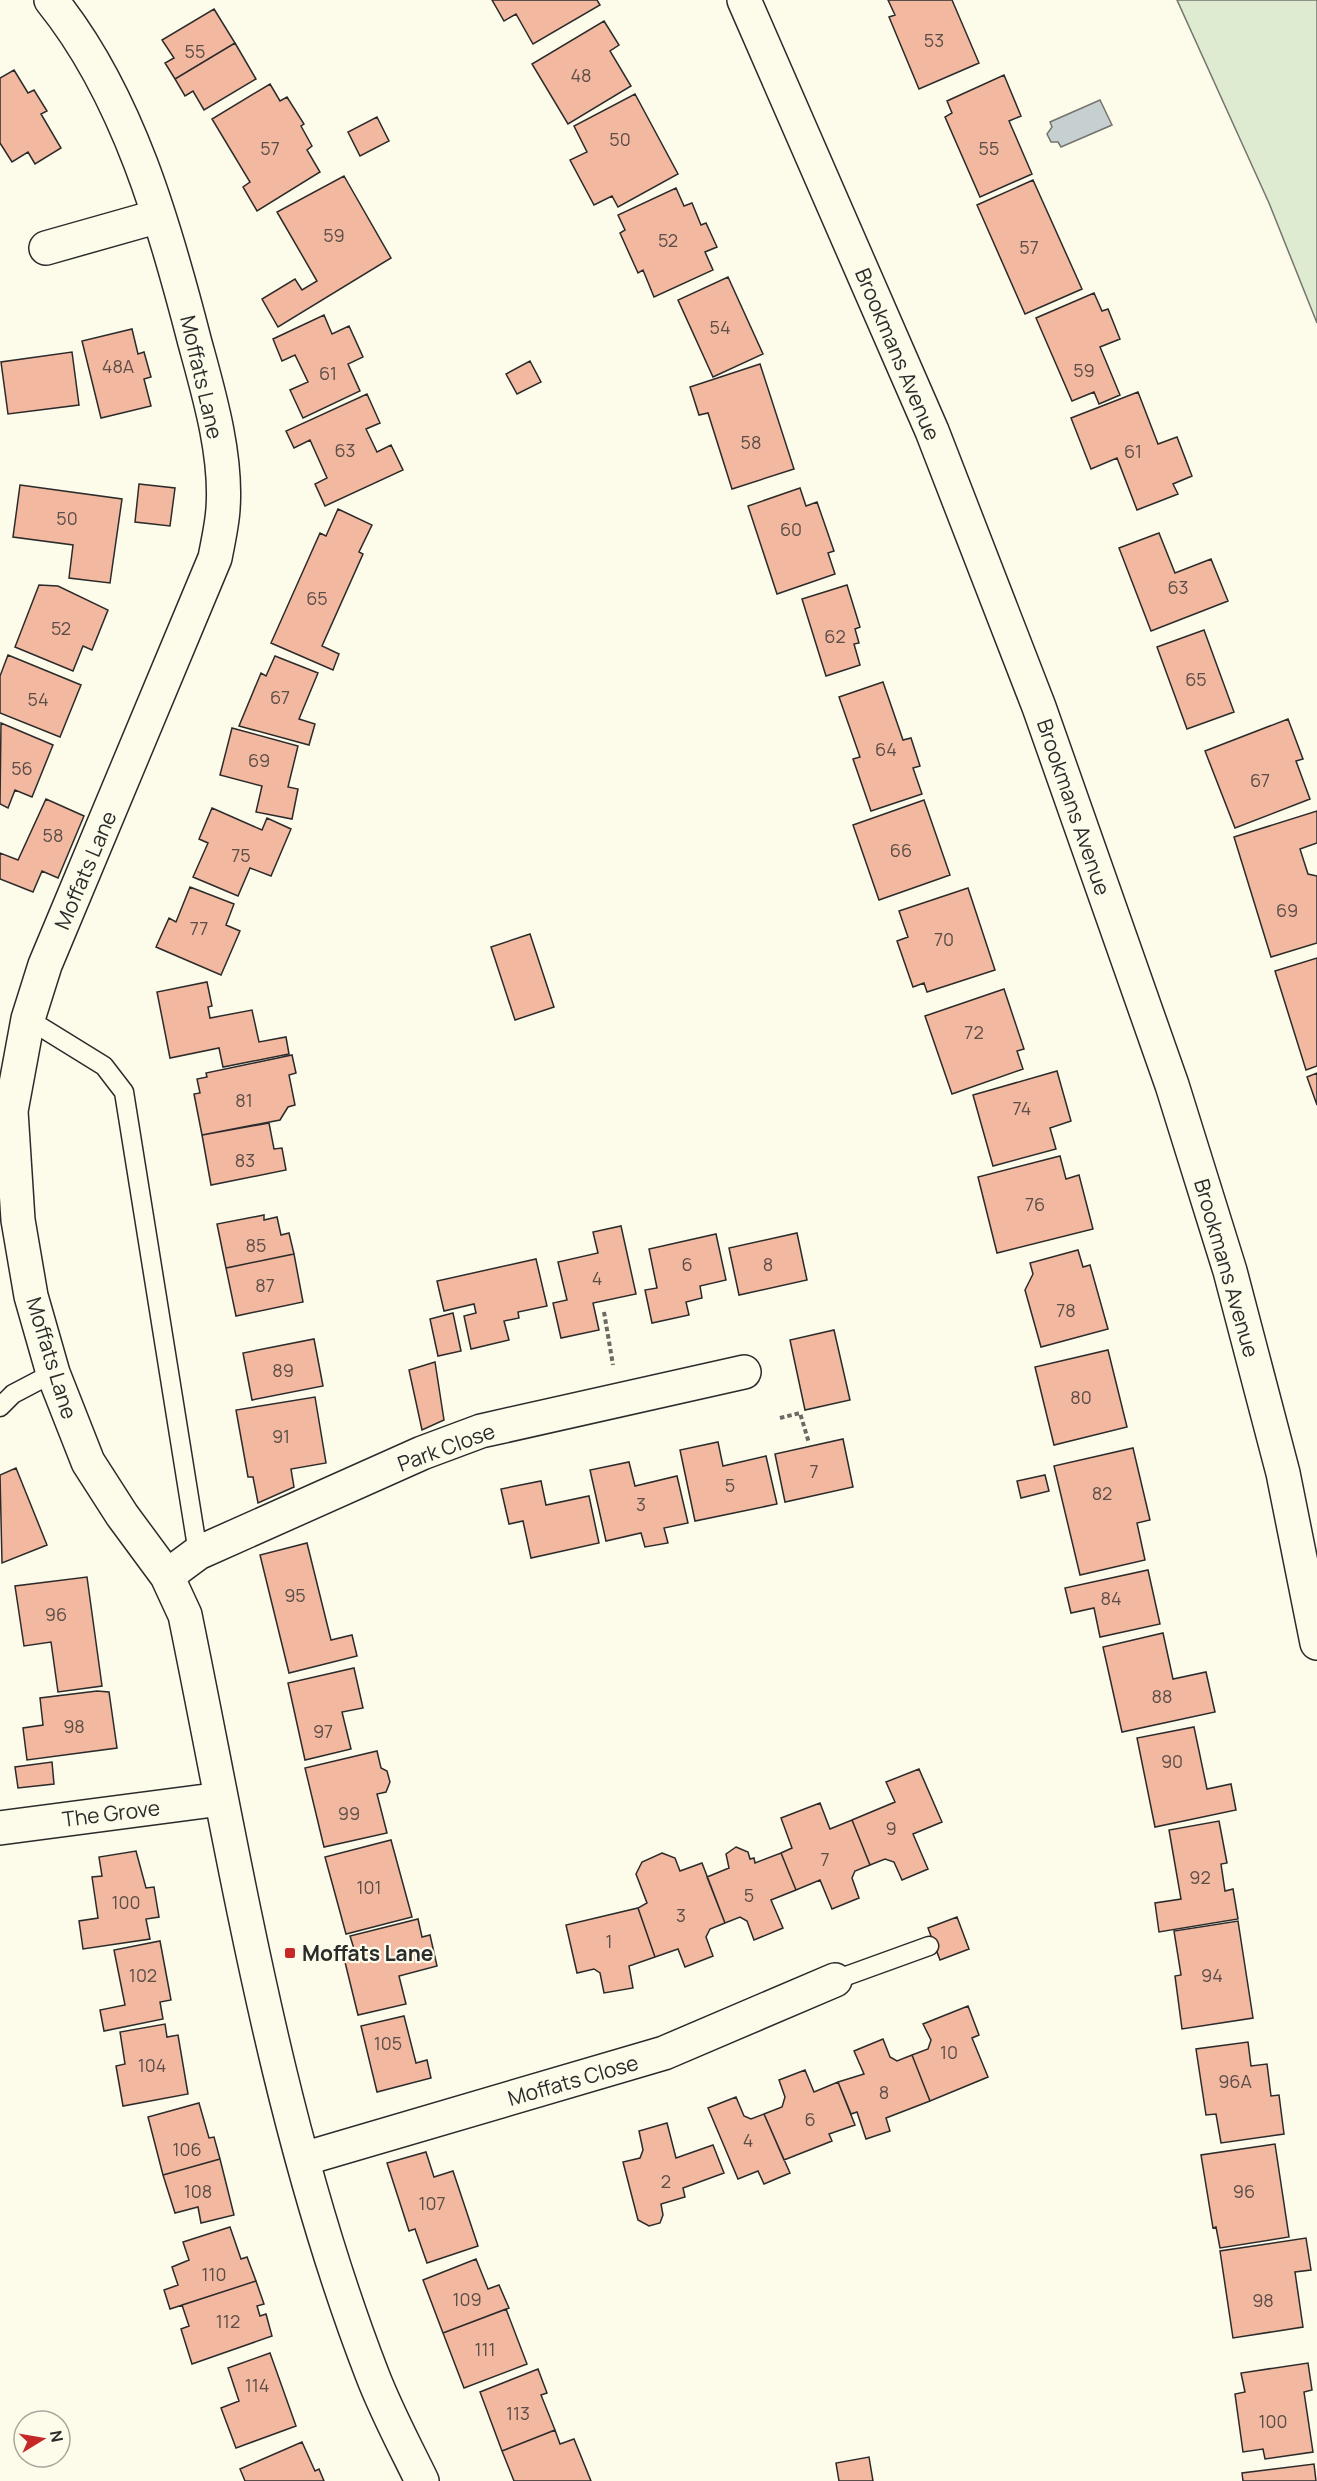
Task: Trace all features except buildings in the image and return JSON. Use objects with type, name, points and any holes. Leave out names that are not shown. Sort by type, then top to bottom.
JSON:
[{"type":"street","name":"Moffats Lane","points":[[51,0],[101,77],[137,156],[159,216],[179,280],[218,431],[223,508],[215,558],[45,965],[28,1019],[11,1111],[18,1220],[31,1296],[53,1372],[88,1462],[167,1576],[185,1615],[221,1799],[303,2159],[323,2232],[373,2376],[422,2481]]},
{"type":"street","name":"Brookmans Avenue","points":[[744,0],[936,442],[1039,707],[1172,1085],[1230,1271],[1274,1439],[1317,1643]]},
{"type":"street","points":[[46,248],[159,216]]},
{"type":"street","name":"Park Close","points":[[167,1576],[198,1553],[422,1453],[481,1431],[744,1372]]},
{"type":"street","name":"The Grove","points":[[0,1828],[221,1799]]},
{"type":"street","name":"Moffats Close","points":[[303,2159],[664,2053],[835,1980]]},
{"type":"lane","points":[[28,1019],[104,1066],[124,1092],[198,1553]]},
{"type":"lane","points":[[0,1407],[13,1394],[53,1372]]},
{"type":"lane","points":[[835,1980],[929,1946]]},
{"type":"path","points":[[604,1312],[615,1372]]},
{"type":"path","points":[[780,1418],[800,1413],[808,1443]]},
{"type":"green space","points":[[1177,0],[1317,0],[1317,323],[1269,203]]},
{"type":"shaded area","points":[[1100,100],[1112,125],[1061,147],[1058,142],[1051,142],[1047,134],[1052,127],[1050,122]]},
{"type":"place","name":"Moffats Lane","points":[[290,1953]]}]
